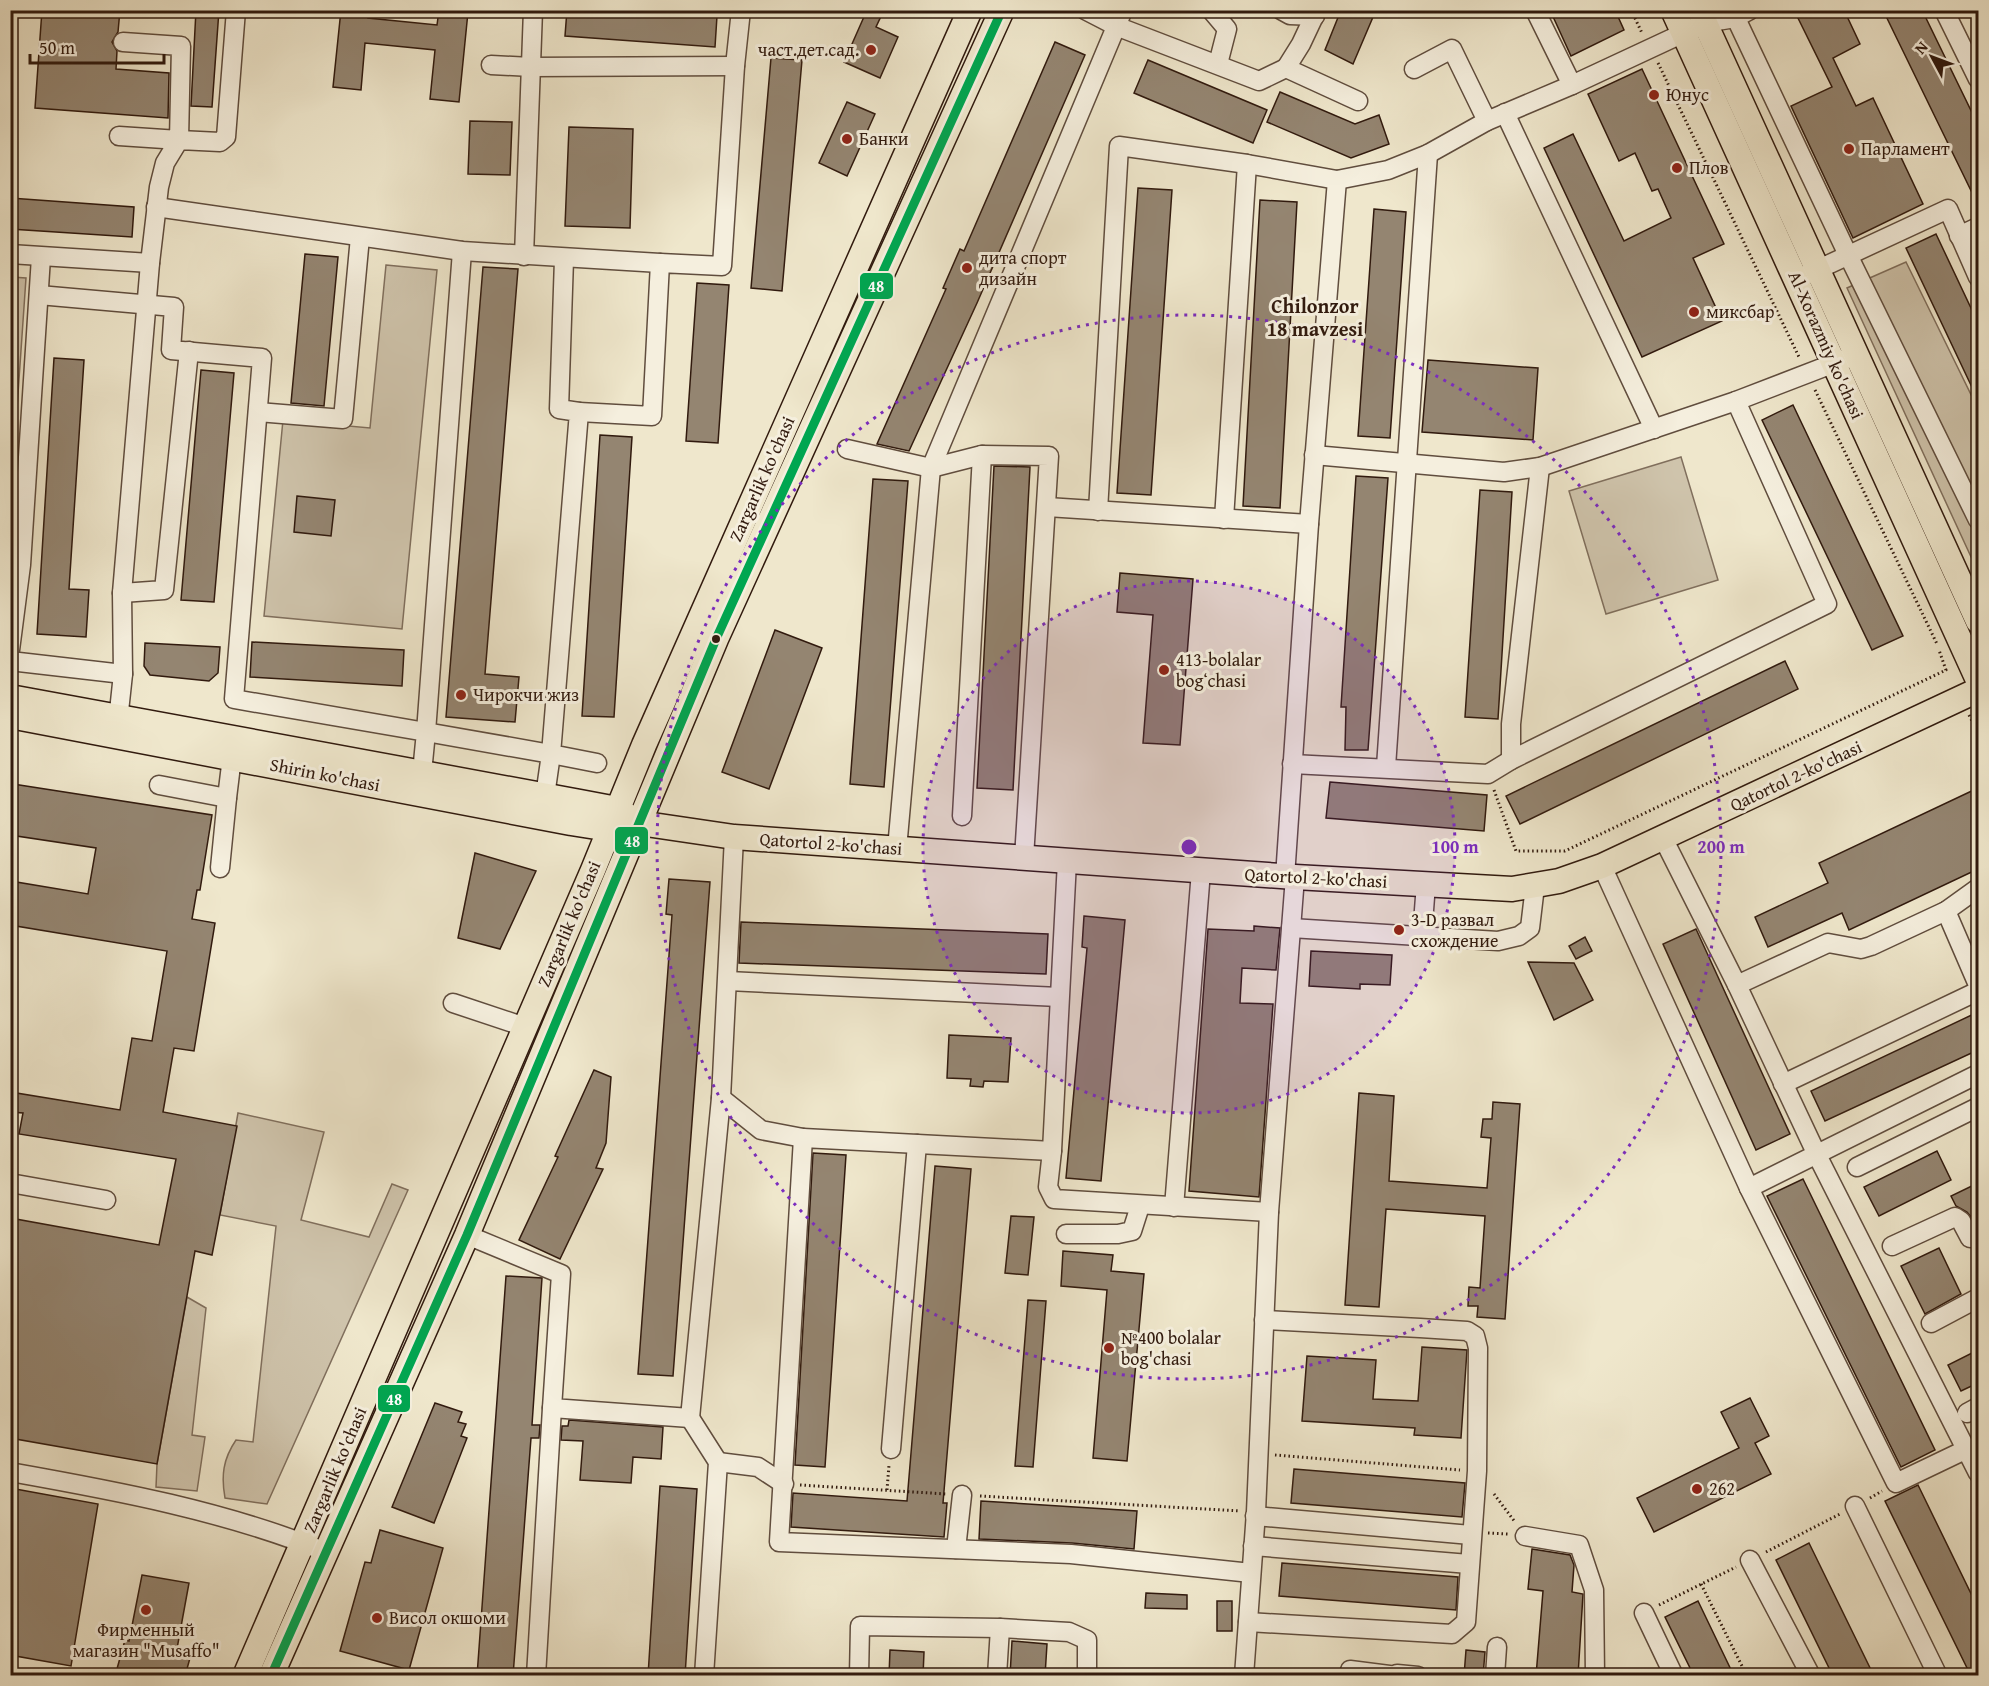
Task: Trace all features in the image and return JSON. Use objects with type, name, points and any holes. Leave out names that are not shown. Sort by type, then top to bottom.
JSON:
[{"type":"main road","name":"Zargarlik ko'chasi","points":[[245,1676],[613,819],[970,10]]},
{"type":"main road","name":"Zargarlik ko'chasi","points":[[271,1676],[467,1234],[716,639],[1002,10]]},
{"type":"main road","name":"Al-Xorazmiy ko'chasi","points":[[1673,10],[1696,22],[1807,274],[1834,364],[1978,680]]},
{"type":"main road","name":"Al-Xorazmiy ko'chasi","points":[[1807,274],[1856,354],[1978,621]]},
{"type":"main road","name":"Qatortol 2-ko'chasi","points":[[639,823],[734,837],[1290,877],[1512,889],[1535,886],[1602,866],[1978,690]]},
{"type":"main road","name":"Shirin ko'chasi","points":[[10,698],[232,757],[421,783],[545,796],[613,819]]},
{"type":"main road","name":"Shirin ko'chasi","points":[[10,716],[118,726],[639,823]]},
{"type":"street","points":[[119,136],[220,142],[226,137],[236,10]]},
{"type":"street","points":[[524,256],[533,10]]},
{"type":"street","points":[[156,207],[462,251],[564,259],[722,266],[735,66],[741,10]]},
{"type":"street","points":[[1085,10],[1120,18],[1259,81],[1286,68],[1316,13]]},
{"type":"street","points":[[1211,10],[1227,28],[1218,64]]},
{"type":"street","points":[[1281,10],[1290,15],[1316,13]]},
{"type":"street","points":[[1535,10],[1572,86]]},
{"type":"street","points":[[1944,10],[1978,80]]},
{"type":"street","points":[[1098,510],[1119,146],[1247,164],[1337,180],[1388,170],[1428,154],[1487,121],[1572,86],[1650,48],[1696,22],[1739,13],[1848,255],[1978,520]]},
{"type":"street","points":[[897,849],[931,468],[1120,18]]},
{"type":"street","points":[[118,726],[123,674],[122,593],[146,303],[156,207],[165,163],[179,141],[182,46],[123,42]]},
{"type":"street","points":[[1414,69],[1452,49],[1487,121]]},
{"type":"street","points":[[492,64],[531,67],[735,66]]},
{"type":"street","points":[[1286,68],[1358,102]]},
{"type":"street","points":[[1505,113],[1654,429]]},
{"type":"street","points":[[1386,767],[1428,154]]},
{"type":"street","points":[[1224,519],[1247,164]]},
{"type":"street","points":[[1244,1676],[1256,1514],[1269,1212],[1291,928],[1292,764],[1314,454],[1337,180]]},
{"type":"street","points":[[1807,274],[1948,209],[1978,277]]},
{"type":"street","points":[[1959,236],[1978,227]]},
{"type":"street","points":[[258,412],[343,419],[360,237]]},
{"type":"street","points":[[421,783],[462,251]]},
{"type":"street","points":[[10,254],[150,263]]},
{"type":"street","points":[[10,650],[41,257]]},
{"type":"street","points":[[564,259],[559,409],[652,416],[660,263]]},
{"type":"street","points":[[39,295],[174,307],[171,350],[262,358],[234,699],[597,763]]},
{"type":"street","points":[[122,593],[164,590],[189,351]]},
{"type":"street","points":[[1314,454],[1504,472],[1540,468],[1736,401],[1856,354]]},
{"type":"street","points":[[1292,764],[1488,774],[1511,760],[1827,604],[1736,401]]},
{"type":"street","points":[[545,796],[551,754],[579,412]]},
{"type":"street","points":[[847,449],[931,468],[982,455],[1049,456],[1024,858]]},
{"type":"street","points":[[962,816],[982,455]]},
{"type":"street","points":[[1511,760],[1511,724],[1540,468]]},
{"type":"street","points":[[1047,507],[1309,524]]},
{"type":"street","points":[[10,661],[123,674]]},
{"type":"street","points":[[220,868],[232,757]]},
{"type":"street","points":[[159,785],[227,798]]},
{"type":"street","points":[[704,1676],[718,1462],[690,1418],[721,1098],[734,837]]},
{"type":"street","points":[[1663,838],[1737,985],[1816,1155],[1978,1473]]},
{"type":"street","points":[[1066,861],[1052,1151],[1048,1187],[1054,1199],[1269,1212]]},
{"type":"street","points":[[1602,866],[1749,1188],[1896,1483],[1966,1449]]},
{"type":"street","points":[[1174,1207],[1201,871]]},
{"type":"street","points":[[1422,936],[1426,884]]},
{"type":"street","points":[[1291,928],[1498,941],[1519,936],[1530,928],[1535,886]]},
{"type":"street","points":[[1737,985],[1828,943],[1861,949],[1946,911],[1978,888]]},
{"type":"street","points":[[1946,911],[1978,985]]},
{"type":"street","points":[[728,981],[1059,998]]},
{"type":"street","points":[[1783,1084],[1978,991]]},
{"type":"street","points":[[453,1003],[525,1027]]},
{"type":"street","points":[[1749,1188],[1978,1074]]},
{"type":"street","points":[[721,1098],[761,1130],[804,1138],[1052,1151]]},
{"type":"street","points":[[1857,1167],[1978,1107]]},
{"type":"street","points":[[804,1138],[779,1542],[1071,1554],[1251,1573]]},
{"type":"street","points":[[891,1449],[917,1144]]},
{"type":"street","points":[[10,1184],[106,1200]]},
{"type":"street","points":[[1066,1234],[1118,1234],[1132,1231],[1140,1206]]},
{"type":"street","points":[[1892,1246],[1955,1217],[1970,1238],[1978,1233]]},
{"type":"street","points":[[467,1234],[561,1274],[536,1676]]},
{"type":"street","points":[[1931,1323],[1978,1298]]},
{"type":"street","points":[[1248,1622],[1452,1634],[1466,1622],[1477,1471],[1478,1348],[1475,1336],[1467,1331],[1264,1320]]},
{"type":"street","points":[[552,1408],[690,1418]]},
{"type":"street","points":[[718,1462],[758,1467],[784,1484]]},
{"type":"street","points":[[10,1472],[131,1494],[209,1513],[326,1552]]},
{"type":"street","points":[[956,1549],[962,1495]]},
{"type":"street","points":[[1855,1506],[1938,1676]]},
{"type":"street","points":[[1256,1514],[1471,1533]]},
{"type":"street","points":[[1525,1536],[1579,1545],[1594,1590],[1594,1676]]},
{"type":"street","points":[[1253,1546],[1470,1564]]},
{"type":"street","points":[[1750,1560],[1811,1676]]},
{"type":"street","points":[[1644,1613],[1674,1676]]},
{"type":"street","points":[[859,1676],[860,1626],[1000,1628],[1069,1632],[1087,1640],[1087,1676]]},
{"type":"street","points":[[997,1676],[1000,1628]]},
{"type":"street","points":[[1495,1676],[1497,1647]]},
{"type":"street","points":[[1350,1676],[1350,1670],[1362,1669],[1418,1676]]},
{"type":"path","points":[[1488,774],[1515,851],[1565,851],[1946,670],[1940,650],[1631,10]]},
{"type":"path","points":[[887,1490],[891,1449]]},
{"type":"path","points":[[1258,1454],[1477,1471],[1525,1536]]},
{"type":"path","points":[[1644,1613],[1896,1483]]},
{"type":"path","points":[[784,1484],[1256,1514]]},
{"type":"path","points":[[1471,1533],[1525,1536]]},
{"type":"path","points":[[1701,1584],[1747,1676]]},
{"type":"shaded area","points":[[1906,262],[1978,409],[1978,572],[1847,288]]},
{"type":"shaded area","points":[[386,265],[437,270],[402,629],[264,616],[283,420],[370,428]]},
{"type":"shaded area","points":[[10,277],[26,278],[11,495]]},
{"type":"shaded area","points":[[1681,457],[1718,580],[1606,614],[1569,491]]},
{"type":"shaded area","points":[[238,1113],[324,1132],[301,1220],[369,1237],[392,1184],[408,1190],[267,1504],[225,1498],[223,1482],[226,1461],[236,1440],[253,1442],[276,1226],[220,1215]]},
{"type":"shaded area","points":[[187,1297],[206,1308],[192,1435],[205,1437],[197,1491],[156,1487],[157,1464]]},
{"type":"building","points":[[42,10],[120,10],[118,32],[112,42],[117,51],[116,69],[169,73],[168,118],[35,108]]},
{"type":"building","points":[[196,10],[219,10],[212,107],[191,106]]},
{"type":"building","points":[[341,10],[369,10],[368,18],[437,25],[439,10],[468,12],[459,102],[430,99],[435,50],[365,43],[361,90],[333,87]]},
{"type":"building","points":[[567,10],[636,10],[717,16],[715,47],[565,36]]},
{"type":"building","name":"част.дет.сад.","points":[[867,10],[884,10],[876,27],[898,37],[880,78],[844,62]]},
{"type":"building","points":[[1341,10],[1376,10],[1353,64],[1325,50]]},
{"type":"building","points":[[1550,10],[1615,10],[1624,30],[1571,56]]},
{"type":"building","points":[[1794,10],[1844,10],[1860,44],[1833,58],[1856,106],[1873,98],[1923,204],[1853,238],[1791,106],[1832,87]]},
{"type":"building","points":[[1883,10],[1922,10],[1978,125],[1978,205]]},
{"type":"building","points":[[1055,42],[1085,55],[977,303],[909,451],[877,444],[946,289],[943,288],[960,249],[964,251]]},
{"type":"building","points":[[771,58],[802,60],[782,291],[751,288]]},
{"type":"building","points":[[1148,60],[1267,110],[1253,143],[1134,93]]},
{"type":"building","points":[[1642,69],[1724,244],[1693,258],[1722,321],[1642,357],[1544,148],[1573,134],[1624,241],[1671,218],[1658,189],[1652,191],[1635,153],[1619,161],[1588,94]]},
{"type":"building","points":[[1280,92],[1355,124],[1379,115],[1389,144],[1351,158],[1267,122]]},
{"type":"building","name":"Банки","points":[[847,102],[875,114],[847,176],[819,163]]},
{"type":"building","points":[[470,121],[512,122],[510,175],[468,174]]},
{"type":"building","points":[[569,127],[633,129],[630,228],[565,226]]},
{"type":"building","points":[[1138,188],[1172,190],[1151,495],[1117,493]]},
{"type":"building","points":[[10,198],[134,207],[132,237],[10,229]]},
{"type":"building","points":[[1260,200],[1297,202],[1280,508],[1243,506]]},
{"type":"building","points":[[1374,209],[1406,212],[1390,438],[1358,436]]},
{"type":"building","points":[[1936,234],[1978,323],[1978,400],[1906,248]]},
{"type":"building","points":[[305,254],[338,257],[324,406],[291,403]]},
{"type":"building","points":[[483,267],[518,269],[485,674],[519,677],[515,722],[446,717]]},
{"type":"building","points":[[697,283],[729,285],[718,443],[686,441]]},
{"type":"building","points":[[54,358],[84,360],[69,589],[89,590],[86,637],[37,634]]},
{"type":"building","points":[[1428,360],[1538,368],[1533,440],[1422,432]]},
{"type":"building","points":[[201,370],[234,373],[214,602],[181,600]]},
{"type":"building","points":[[1793,405],[1903,636],[1872,650],[1762,420]]},
{"type":"building","points":[[600,435],[632,437],[614,717],[582,716]]},
{"type":"building","points":[[994,466],[1030,467],[1013,790],[977,788]]},
{"type":"building","points":[[1356,476],[1388,478],[1368,750],[1345,750],[1346,707],[1341,707]]},
{"type":"building","points":[[873,479],[908,481],[884,787],[850,784]]},
{"type":"building","points":[[1480,490],[1512,492],[1498,719],[1465,717]]},
{"type":"building","points":[[297,496],[335,500],[331,536],[294,532]]},
{"type":"building","points":[[1120,573],[1193,579],[1180,745],[1143,743],[1153,615],[1117,612]]},
{"type":"building","points":[[775,630],[822,648],[769,789],[722,772]]},
{"type":"building","points":[[252,642],[404,650],[402,686],[250,677]]},
{"type":"building","points":[[145,643],[220,647],[218,673],[209,681],[150,675],[144,666]]},
{"type":"building","points":[[1785,661],[1798,689],[1520,824],[1506,796]]},
{"type":"building","points":[[1330,782],[1487,795],[1484,831],[1326,818]]},
{"type":"building","points":[[13,784],[212,815],[200,890],[197,890],[192,919],[215,923],[194,1051],[174,1048],[163,1112],[237,1126],[212,1255],[195,1251],[157,1464],[10,1438],[10,1218],[159,1245],[176,1159],[19,1134],[23,1113],[10,1112],[10,1092],[120,1110],[132,1038],[152,1041],[167,951],[10,925],[10,881],[88,894],[96,848],[10,835],[10,786]]},
{"type":"building","points":[[1978,788],[1978,869],[1849,930],[1842,913],[1768,947],[1755,917],[1828,883],[1819,863]]},
{"type":"building","points":[[475,853],[536,871],[500,949],[458,938]]},
{"type":"building","points":[[669,879],[710,882],[673,1376],[638,1374],[672,915],[666,914]]},
{"type":"building","points":[[1084,916],[1125,920],[1101,1181],[1066,1178],[1087,948],[1082,947]]},
{"type":"building","points":[[741,922],[1048,934],[1046,974],[739,963]]},
{"type":"building","points":[[1254,926],[1280,928],[1276,970],[1242,968],[1240,1003],[1273,1004],[1259,1197],[1189,1191],[1208,929],[1254,931]]},
{"type":"building","points":[[1696,929],[1790,1134],[1756,1150],[1663,944]]},
{"type":"building","points":[[1585,937],[1592,951],[1576,959],[1569,946]]},
{"type":"building","points":[[1311,951],[1392,955],[1390,985],[1360,984],[1360,989],[1309,986]]},
{"type":"building","points":[[1528,962],[1574,963],[1593,1000],[1554,1020]]},
{"type":"building","points":[[1978,1012],[1978,1050],[1825,1121],[1811,1091]]},
{"type":"building","points":[[949,1035],[1011,1038],[1008,1082],[984,1081],[983,1087],[970,1086],[971,1079],[947,1078]]},
{"type":"building","points":[[594,1070],[611,1077],[606,1143],[596,1168],[603,1169],[560,1259],[519,1240],[558,1157],[555,1156]]},
{"type":"building","points":[[1359,1093],[1394,1096],[1389,1181],[1487,1188],[1491,1138],[1481,1137],[1483,1119],[1492,1119],[1493,1102],[1520,1104],[1505,1319],[1477,1317],[1478,1306],[1468,1306],[1469,1287],[1480,1288],[1485,1216],[1386,1209],[1379,1307],[1345,1305]]},
{"type":"building","points":[[1937,1151],[1951,1180],[1879,1216],[1864,1187]]},
{"type":"building","points":[[813,1153],[846,1155],[825,1467],[795,1465]]},
{"type":"building","points":[[935,1166],[971,1169],[943,1503],[947,1503],[944,1537],[791,1527],[793,1493],[907,1501]]},
{"type":"building","points":[[1803,1179],[1935,1450],[1901,1467],[1767,1196]]},
{"type":"building","points":[[1978,1183],[1978,1215],[1972,1218],[1956,1206],[1951,1196]]},
{"type":"building","points":[[1011,1216],[1034,1217],[1028,1275],[1005,1273]]},
{"type":"building","points":[[1939,1248],[1961,1294],[1925,1314],[1901,1266]]},
{"type":"building","points":[[1063,1251],[1113,1255],[1111,1271],[1144,1274],[1127,1461],[1093,1458],[1107,1290],[1061,1286]]},
{"type":"building","points":[[506,1276],[542,1278],[532,1425],[540,1425],[539,1438],[531,1438],[513,1676],[477,1676]]},
{"type":"building","points":[[1028,1300],[1046,1301],[1033,1467],[1015,1466]]},
{"type":"building","points":[[1422,1347],[1467,1350],[1461,1438],[1414,1435],[1415,1428],[1302,1421],[1307,1356],[1376,1360],[1373,1399],[1418,1401]]},
{"type":"building","points":[[1978,1350],[1978,1383],[1961,1391],[1948,1365]]},
{"type":"building","points":[[1750,1398],[1769,1436],[1755,1443],[1771,1474],[1654,1532],[1637,1498],[1739,1448],[1721,1412]]},
{"type":"building","points":[[435,1403],[462,1412],[458,1422],[466,1424],[461,1436],[467,1438],[434,1523],[392,1507]]},
{"type":"building","points":[[569,1420],[663,1427],[661,1459],[633,1457],[631,1483],[580,1480],[583,1441],[561,1440],[562,1426],[568,1426]]},
{"type":"building","points":[[1294,1469],[1465,1483],[1462,1517],[1291,1503]]},
{"type":"building","points":[[1918,1485],[1978,1608],[1978,1676],[1971,1676],[1885,1501]]},
{"type":"building","points":[[660,1486],[697,1489],[685,1676],[648,1676]]},
{"type":"building","points":[[10,1488],[98,1504],[71,1666],[10,1655]]},
{"type":"building","points":[[981,1501],[1137,1511],[1134,1549],[1072,1543],[979,1539]]},
{"type":"building","points":[[380,1530],[443,1548],[409,1670],[340,1651],[365,1562],[371,1563]]},
{"type":"building","points":[[1809,1543],[1874,1676],[1833,1676],[1776,1560]]},
{"type":"building","points":[[1532,1549],[1570,1555],[1574,1565],[1572,1592],[1583,1594],[1578,1676],[1536,1676],[1543,1591],[1528,1589]]},
{"type":"building","points":[[1282,1563],[1458,1577],[1456,1610],[1279,1596]]},
{"type":"building","points":[[142,1575],[189,1583],[176,1654],[190,1658],[185,1676],[115,1676],[125,1640],[129,1641]]},
{"type":"building","points":[[1146,1593],[1187,1595],[1187,1609],[1145,1608]]},
{"type":"building","points":[[1217,1601],[1232,1601],[1232,1631],[1217,1631]]},
{"type":"building","points":[[1698,1601],[1734,1676],[1694,1676],[1665,1617]]},
{"type":"building","points":[[1012,1641],[1047,1644],[1045,1676],[1010,1676]]},
{"type":"building","points":[[890,1650],[924,1652],[923,1676],[889,1676]]},
{"type":"building","points":[[1466,1650],[1485,1652],[1483,1676],[1464,1676]]},
{"type":"transit line","name":"48","points":[[271,1676],[467,1235],[716,639],[1002,10]]},
{"type":"place","name":"част.дет.сад.","points":[[871,50]]},
{"type":"place","name":"Юнус","points":[[1654,95]]},
{"type":"place","name":"Банки","points":[[847,139]]},
{"type":"place","name":"Парламент","points":[[1849,149]]},
{"type":"place","name":"Плов","points":[[1677,168]]},
{"type":"place","name":"дита спорт дизайн","points":[[967,268]]},
{"type":"place","name":"миксбар","points":[[1694,312]]},
{"type":"place","name":"413-bolalar bogʻchasi","points":[[1164,670]]},
{"type":"place","name":"Чирокчи жиз","points":[[461,695]]},
{"type":"place","name":"3-D развал схождение","points":[[1399,930]]},
{"type":"place","name":"№400 bolalar bog'chasi","points":[[1109,1348]]},
{"type":"place","name":"262","points":[[1697,1489]]},
{"type":"place","name":"Фирменный магазин \"Musaffo\"","points":[[146,1610]]},
{"type":"place","name":"Висол окшоми","points":[[377,1618]]},
{"type":"district","name":"Chilonzor 18 mavzesi","points":[[1315,318]]}]
